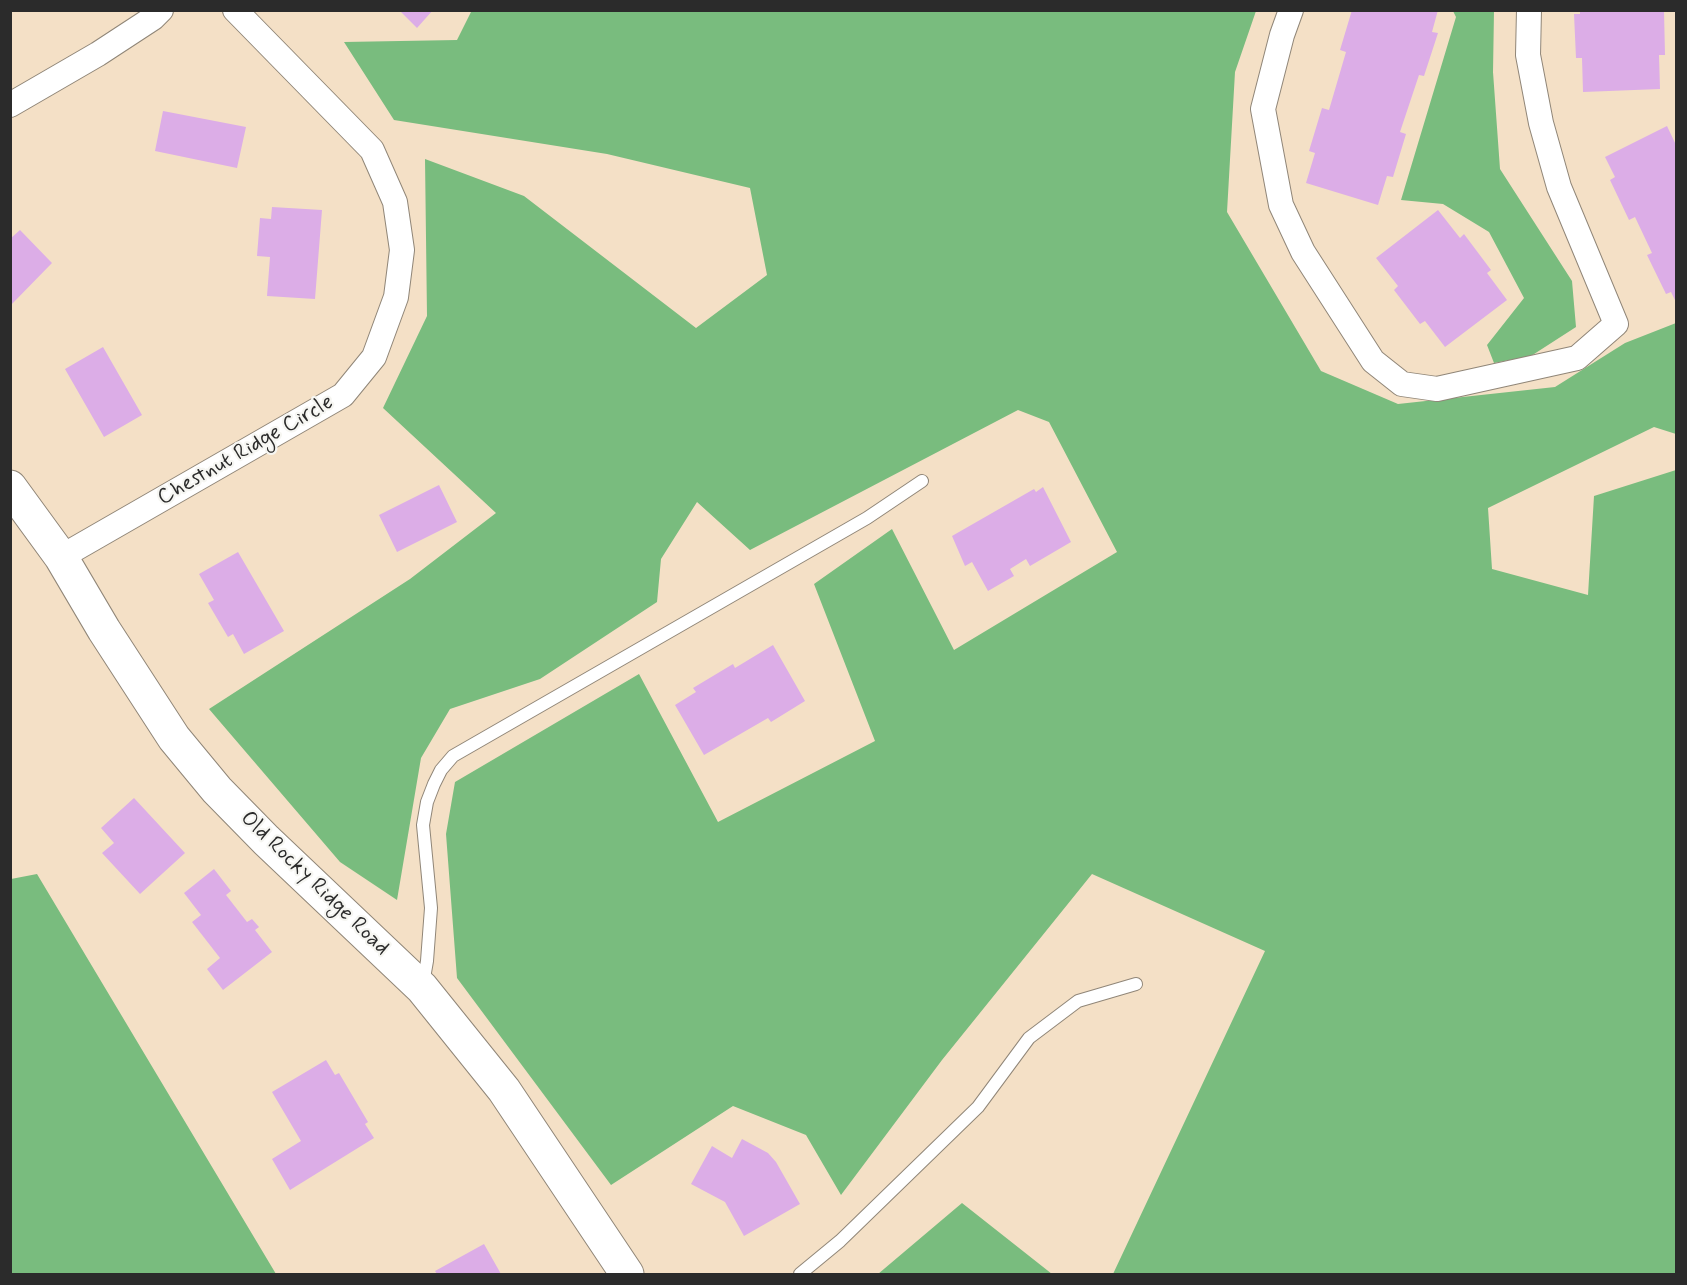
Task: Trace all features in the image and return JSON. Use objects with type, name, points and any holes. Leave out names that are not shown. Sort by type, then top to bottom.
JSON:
[{"type":"street","points":[[10,105],[98,54],[153,18],[161,10]]},
{"type":"street","name":"Chestnut Ridge Circle","points":[[61,557],[343,395],[374,357],[396,297],[402,250],[395,201],[372,150],[235,10]]},
{"type":"street","points":[[1291,10],[1281,35],[1263,110],[1281,205],[1303,252],[1373,361],[1402,384],[1437,389],[1577,358],[1616,324],[1556,177],[1541,123],[1528,55],[1529,10]]},
{"type":"street","name":"Old Rocky Ridge Road","points":[[10,487],[61,557],[104,630],[174,738],[218,790],[266,840],[422,988],[504,1090],[627,1275]]},
{"type":"lane","points":[[422,988],[427,961],[431,908],[423,825],[427,802],[434,784],[441,770],[453,756],[867,518],[922,481]]},
{"type":"lane","points":[[800,1275],[840,1241],[978,1107],[1029,1038],[1078,1001],[1136,984]]},
{"type":"green space","points":[[472,10],[1256,11],[1235,72],[1227,212],[1321,371],[1398,404],[1555,387],[1625,343],[1676,323],[1676,434],[1654,427],[1488,508],[1492,569],[1588,595],[1594,496],[1676,470],[1676,1274],[1113,1274],[1265,951],[1092,874],[942,1060],[841,1195],[806,1135],[733,1106],[611,1185],[457,978],[446,834],[455,782],[639,674],[718,822],[875,741],[814,584],[892,529],[954,650],[1117,552],[1049,422],[1018,410],[750,550],[697,502],[661,559],[657,602],[540,679],[450,709],[421,758],[397,900],[340,862],[209,709],[410,579],[496,513],[383,408],[427,316],[425,159],[524,196],[696,328],[767,275],[750,188],[607,154],[394,120],[344,42],[457,40]]},
{"type":"green space","points":[[1453,11],[1494,11],[1493,72],[1500,169],[1572,281],[1576,327],[1531,356],[1494,363],[1487,345],[1524,298],[1489,232],[1443,204],[1401,200],[1456,17]]},
{"type":"green space","points":[[37,874],[276,1274],[11,1274],[11,879]]},
{"type":"green space","points":[[962,1203],[1052,1274],[878,1274]]},
{"type":"building","points":[[399,10],[433,10],[417,28]]},
{"type":"building","points":[[1352,10],[1438,10],[1432,32],[1438,33],[1424,76],[1419,75],[1400,132],[1406,134],[1393,177],[1387,176],[1378,205],[1306,183],[1315,153],[1309,151],[1322,108],[1329,110],[1346,52],[1340,50]]},
{"type":"building","points":[[1580,10],[1664,11],[1665,55],[1659,55],[1660,89],[1583,92],[1582,58],[1576,58],[1574,14],[1580,14]]},
{"type":"building","points":[[163,111],[246,127],[237,168],[155,151]]},
{"type":"building","points":[[1667,126],[1676,145],[1676,302],[1671,292],[1666,294],[1647,255],[1652,253],[1635,217],[1629,220],[1610,180],[1615,177],[1605,157]]},
{"type":"building","points":[[272,207],[322,210],[315,299],[267,296],[270,257],[257,256],[260,218],[271,219]]},
{"type":"building","points":[[1438,210],[1460,238],[1464,234],[1491,270],[1487,273],[1507,300],[1445,347],[1425,321],[1420,324],[1394,290],[1398,286],[1376,258]]},
{"type":"building","points":[[20,230],[52,263],[10,306],[10,239]]},
{"type":"building","points":[[103,347],[142,415],[104,437],[65,369]]},
{"type":"building","points":[[439,485],[457,522],[397,552],[379,515]]},
{"type":"building","points":[[1043,487],[1071,542],[1030,566],[1026,559],[1010,569],[1014,576],[988,591],[972,562],[965,566],[952,536],[1034,489],[1036,492]]},
{"type":"building","points":[[238,552],[284,631],[244,654],[233,634],[228,637],[208,603],[214,600],[199,574]]},
{"type":"building","points":[[773,645],[805,701],[771,722],[768,718],[704,755],[675,705],[696,692],[693,688],[733,664],[735,668]]},
{"type":"building","points":[[134,798],[185,853],[140,894],[102,853],[114,843],[101,828]]},
{"type":"building","points":[[214,869],[231,891],[226,895],[247,922],[252,919],[259,927],[255,930],[272,952],[223,990],[207,969],[220,958],[192,922],[201,915],[184,893]]},
{"type":"building","points":[[326,1060],[335,1075],[339,1073],[368,1122],[365,1124],[374,1138],[290,1190],[272,1159],[301,1141],[272,1092]]},
{"type":"building","points":[[742,1139],[768,1153],[776,1162],[800,1204],[744,1236],[725,1202],[691,1184],[712,1146],[732,1158]]},
{"type":"building","points":[[484,1244],[501,1274],[437,1274],[435,1271]]}]
